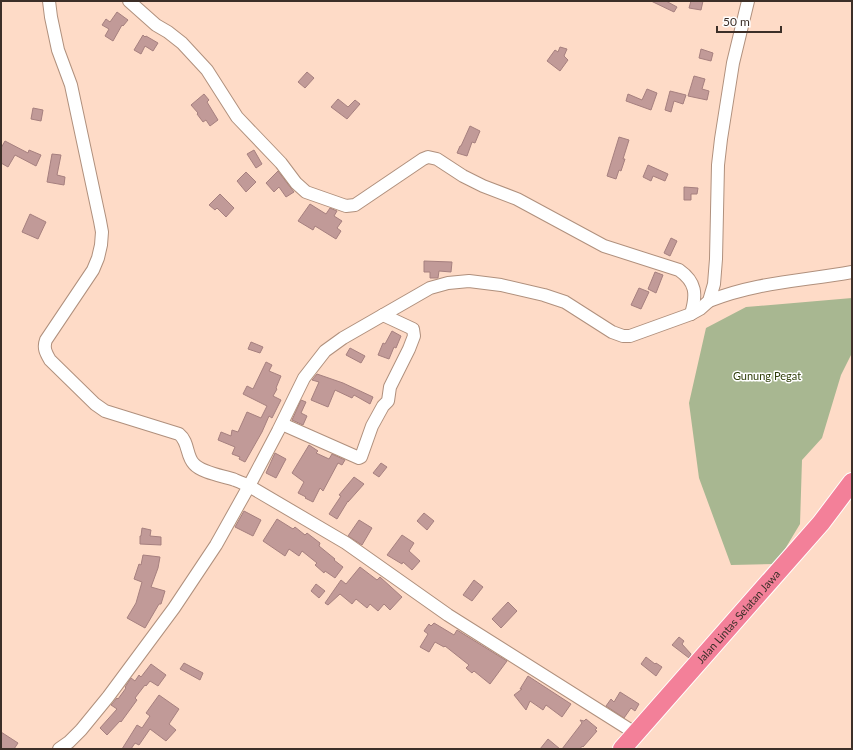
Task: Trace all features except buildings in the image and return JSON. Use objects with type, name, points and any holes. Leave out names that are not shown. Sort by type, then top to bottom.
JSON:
[{"type":"highway","name":"Jalan Lintas Selatan Jawa","points":[[622,749],[821,523],[852,482]]},
{"type":"street","points":[[49,1],[58,50],[70,85],[102,232],[98,258],[93,270],[46,340],[44,346],[50,360],[95,404],[105,411],[180,434],[184,438],[190,458],[194,465],[249,486],[346,543],[448,615],[635,733]]},
{"type":"street","points":[[129,1],[151,21],[182,43],[207,70],[237,117],[281,163],[296,183],[306,192],[346,206],[355,205],[423,159],[431,157],[444,163],[463,176],[483,186],[517,199],[604,246],[679,270],[688,277],[693,287],[694,303],[691,314]]},
{"type":"street","points":[[709,301],[714,284],[716,259],[718,165],[721,139],[733,63],[748,1]]},
{"type":"street","points":[[59,749],[77,734],[174,608],[216,545],[282,424],[304,378],[325,352],[343,338],[430,288],[448,283],[469,281],[518,288],[544,294],[564,302],[612,332],[623,336],[630,336],[691,314],[700,309],[709,301],[726,294],[758,286],[852,272]]},
{"type":"street","points":[[282,424],[359,458],[361,457],[372,426],[383,406],[388,401],[390,387],[414,336],[413,329],[383,315]]},
{"type":"green space","name":"Gunung Pegat","points":[[852,298],[852,353],[841,375],[822,438],[802,460],[800,524],[776,564],[731,565],[699,478],[689,403],[706,328],[746,307]]}]
